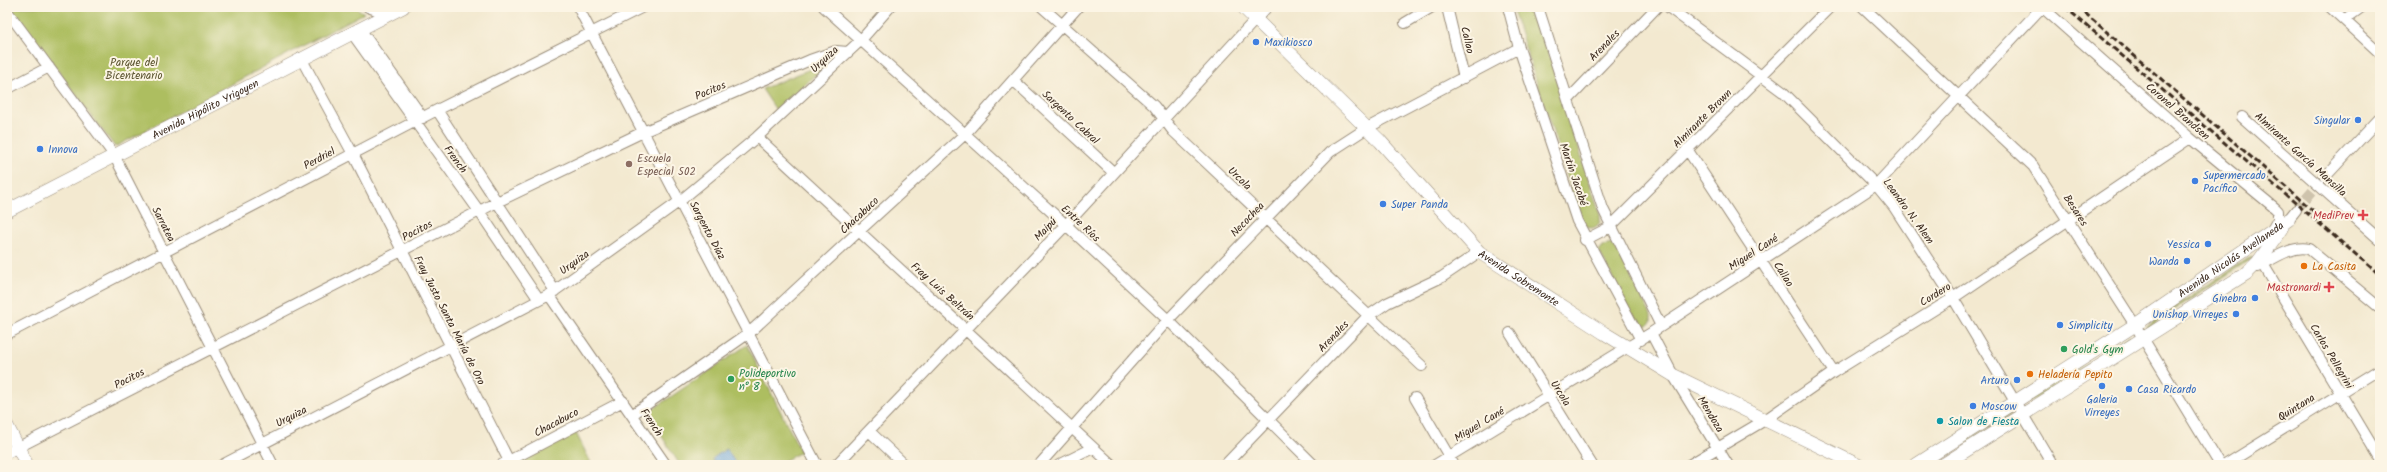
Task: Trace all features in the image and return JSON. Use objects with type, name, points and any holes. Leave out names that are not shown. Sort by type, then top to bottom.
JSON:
[{"type":"main road","name":"Avenida Hipólito Yrigoyen","points":[[7,211],[402,7]]},
{"type":"main road","name":"Avenida Sobremonte","points":[[1243,7],[1367,128],[1479,252],[1627,348],[1673,375],[1858,465]]},
{"type":"main road","name":"Avenida Nicolás Avellaneda","points":[[1916,465],[2135,325],[2266,236],[2292,215],[2258,262],[2247,273],[1943,465]]},
{"type":"main road","points":[[7,426],[12,450],[27,465]]},
{"type":"street","points":[[368,7],[388,14]]},
{"type":"street","name":"Sargento Díaz","points":[[578,7],[817,465]]},
{"type":"street","name":"Perdriel","points":[[7,334],[437,110],[590,32],[643,7]]},
{"type":"street","name":"Entre Ríos","points":[[824,7],[1066,225],[1168,320],[1270,419],[1314,465]]},
{"type":"street","name":"Urquiza","points":[[222,465],[263,445],[552,293],[680,201],[757,137],[862,40],[890,7]]},
{"type":"street","name":"Urcola","points":[[1042,7],[1154,106],[1164,120],[1265,218],[1422,366]]},
{"type":"street","name":"Chacabuco","points":[[633,414],[749,333],[964,134],[1078,7]]},
{"type":"street","name":"Maipú","points":[[836,465],[965,328],[1066,225],[1113,172],[1164,120],[1267,7]]},
{"type":"street","points":[[1404,23],[1432,7]]},
{"type":"street","name":"Callao","points":[[1447,7],[1464,78]]},
{"type":"street","name":"Martín Jacobé","points":[[1508,7],[1519,48],[1577,221],[1585,240],[1641,340]]},
{"type":"street","name":"Martín Jacobé","points":[[1538,7],[1610,227],[1661,326]]},
{"type":"street","name":"Arenales","points":[[1568,100],[1657,7]]},
{"type":"street","name":"Leandro N. Alem","points":[[1668,7],[1763,75],[1783,92],[1876,185],[1894,207],[1953,298],[2053,465]]},
{"type":"street","name":"Almirante Brown","points":[[1585,240],[1610,227],[1830,7]]},
{"type":"street","name":"Besares","points":[[1863,7],[2033,166],[2135,325],[2220,465]]},
{"type":"street","name":"Miguel Cané","points":[[1435,465],[1452,461],[1549,396],[1652,333],[1876,185],[2042,7]]},
{"type":"street","name":"Coronel Brandsen","points":[[2042,7],[2190,138],[2278,211],[2278,219],[2266,236]]},
{"type":"street","points":[[2330,7],[2380,53]]},
{"type":"street","points":[[2344,20],[2362,7]]},
{"type":"street","name":"Sarratea","points":[[7,11],[114,155],[273,465]]},
{"type":"street","name":"French","points":[[356,31],[419,120],[539,300]]},
{"type":"street","name":"Necochea","points":[[1039,465],[1168,320],[1330,152],[1367,128],[1519,48]]},
{"type":"street","name":"Pocitos","points":[[12,450],[213,349],[479,211],[643,132],[810,60],[836,51],[848,52]]},
{"type":"street","name":"Fray Justo Santa María de Oro","points":[[301,58],[353,154],[401,252],[451,347],[507,464]]},
{"type":"street","points":[[7,89],[49,67]]},
{"type":"street","name":"Sargento Cabral","points":[[1013,80],[1113,172]]},
{"type":"street","name":"French","points":[[437,110],[497,202],[552,293],[666,465]]},
{"type":"street","name":"Almirante García Mansilla","points":[[2242,117],[2380,240]]},
{"type":"street","points":[[2325,177],[2380,118]]},
{"type":"street","name":"Fray Luis Beltrán","points":[[757,137],[1112,465]]},
{"type":"street","name":"Cordero","points":[[1689,465],[1765,420],[1834,372],[1953,298],[2190,138]]},
{"type":"street","name":"Callao","points":[[1687,150],[1834,372]]},
{"type":"street","points":[[2247,273],[2263,264],[2302,247],[2315,253],[2380,308]]},
{"type":"street","name":"Arenales","points":[[1225,465],[1368,316],[1387,302],[1442,277],[1479,252]]},
{"type":"street","name":"Carlos Pellegrini","points":[[2263,264],[2380,459]]},
{"type":"street","name":"Urcola","points":[[1510,333],[1592,465]]},
{"type":"street","name":"Mendoza","points":[[1652,333],[1673,375],[1728,465]]},
{"type":"street","name":"Quintana","points":[[2225,465],[2380,369]]},
{"type":"street","points":[[1415,398],[1452,461]]},
{"type":"street","name":"Chacabuco","points":[[507,464],[623,401]]},
{"type":"street","points":[[869,431],[905,465]]},
{"type":"street","points":[[1059,465],[1093,448]]},
{"type":"green space","name":"Parque del Bicentenario","points":[[10,7],[355,7],[364,13],[115,147]]},
{"type":"green space","points":[[1512,7],[1534,7],[1600,215],[1600,222],[1592,228],[1583,224]]},
{"type":"green space","points":[[832,60],[776,110],[762,89]]},
{"type":"green space","points":[[1612,244],[1616,248],[1651,315],[1651,322],[1647,326],[1637,326],[1599,251],[1603,246]]},
{"type":"green space","points":[[2251,256],[2252,258],[2147,328],[2146,326]]},
{"type":"green space","points":[[2130,335],[2131,337],[2030,402],[2029,400]]},
{"type":"green space","name":"Polideportivo n° 8","points":[[747,345],[801,452],[776,465],[680,465],[647,413]]},
{"type":"green space","points":[[2011,412],[2012,414],[1932,465],[1928,465]]},
{"type":"green space","points":[[575,431],[592,465],[519,465],[523,458]]},
{"type":"water","points":[[726,449],[737,465],[716,465],[712,459]]},
{"type":"tunnel","points":[[2296,210],[2324,178]]},
{"type":"railway","points":[[2065,7],[2380,275]]},
{"type":"railway","points":[[2078,7],[2325,221]]},
{"type":"place","name":"Maxikiosco","points":[[1256,42]]},
{"type":"place","name":"Singular","points":[[2358,120]]},
{"type":"place","name":"Innova","points":[[40,149]]},
{"type":"place","name":"Escuela Especial 502","points":[[629,164]]},
{"type":"place","name":"Supermercado Pacífico","points":[[2195,181]]},
{"type":"place","name":"Super Panda","points":[[1383,204]]},
{"type":"place","name":"MediPrev","points":[[2363,215]]},
{"type":"place","name":"Yessica","points":[[2208,244]]},
{"type":"place","name":"Wanda","points":[[2187,261]]},
{"type":"place","name":"La Casita","points":[[2304,266]]},
{"type":"place","name":"Mastronardi","points":[[2329,287]]},
{"type":"place","name":"Ginebra","points":[[2255,298]]},
{"type":"place","name":"Unishop Virreyes","points":[[2236,314]]},
{"type":"place","name":"Simplicity","points":[[2060,325]]},
{"type":"place","name":"Gold's Gym","points":[[2064,349]]},
{"type":"place","name":"Heladería Pepito","points":[[2030,374]]},
{"type":"place","name":"Polideportivo n° 8","points":[[731,379]]},
{"type":"place","name":"Arturo","points":[[2017,380]]},
{"type":"place","name":"Galeria Virreyes","points":[[2102,386]]},
{"type":"place","name":"Casa Ricardo","points":[[2129,389]]},
{"type":"place","name":"Moscow","points":[[1973,406]]},
{"type":"place","name":"Salon de Fiesta","points":[[1940,421]]}]
